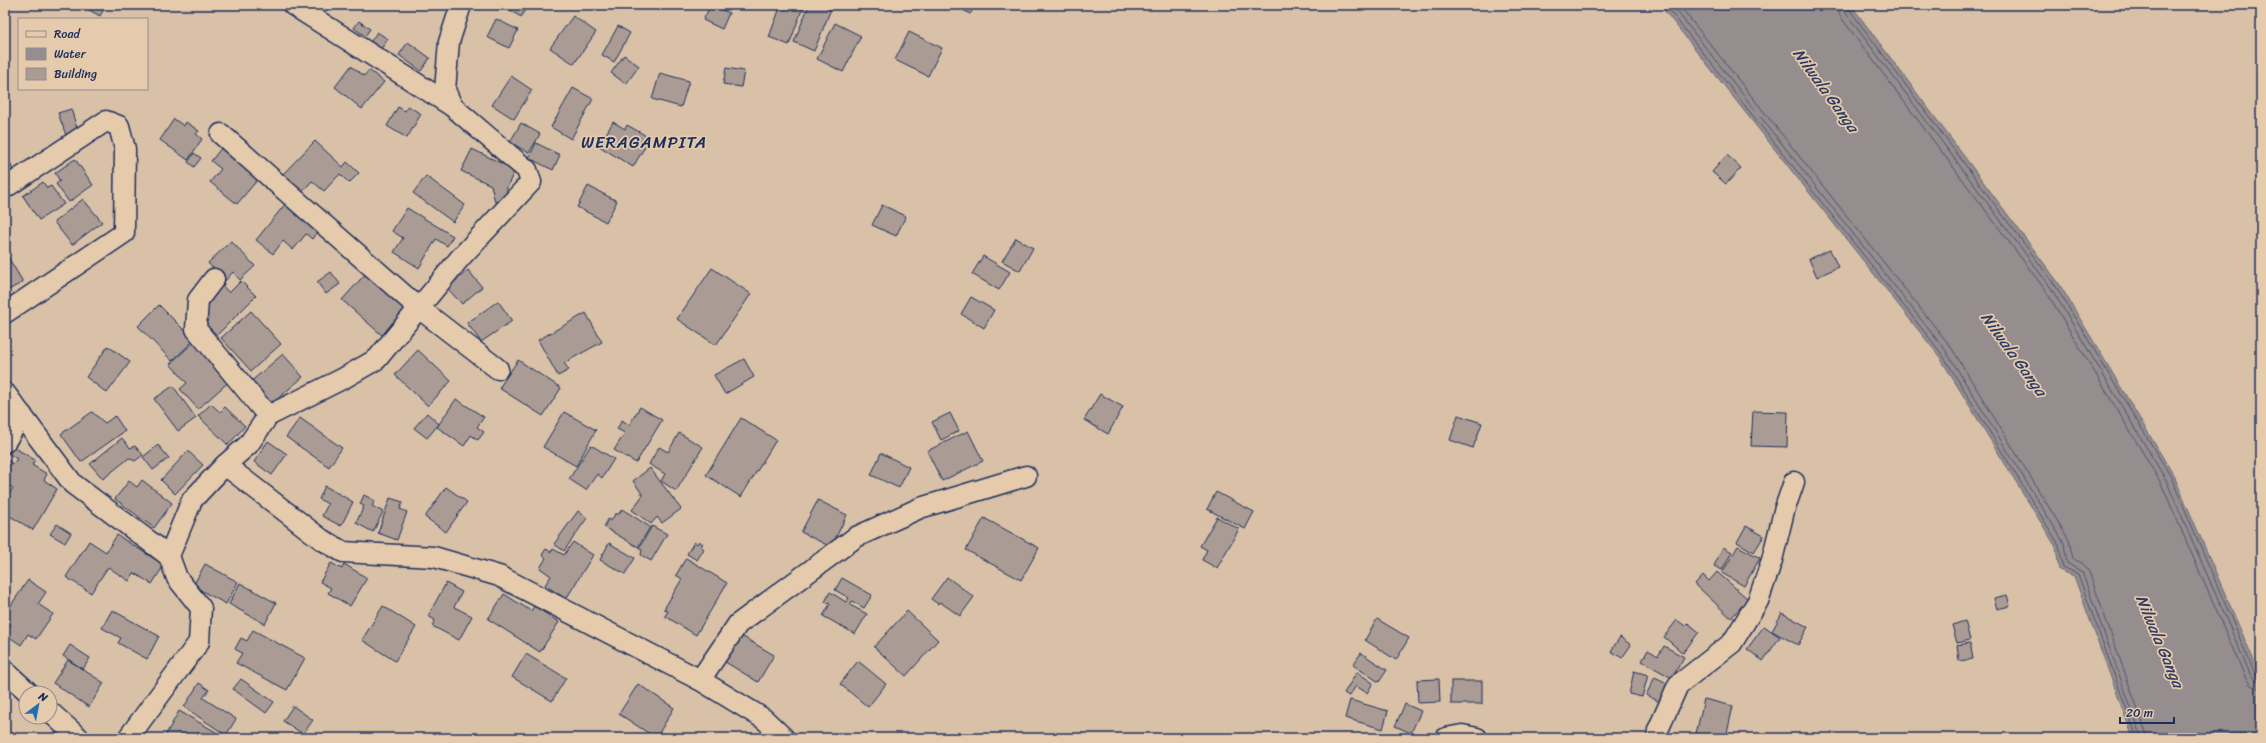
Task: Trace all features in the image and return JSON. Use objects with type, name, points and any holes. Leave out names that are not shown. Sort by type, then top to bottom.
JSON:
[{"type":"street","points":[[169,556],[192,500],[225,465],[248,445],[268,416],[377,360],[460,258],[531,182],[527,170],[452,106],[293,5]]},
{"type":"street","points":[[452,106],[445,90],[449,42],[461,5]]},
{"type":"street","points":[[5,188],[106,121],[119,126],[124,149],[124,233],[5,313]]},
{"type":"street","points":[[221,134],[420,309],[498,369]]},
{"type":"street","points":[[214,279],[198,300],[196,329],[268,416]]},
{"type":"street","points":[[5,393],[73,484],[169,556],[177,578],[201,608],[199,642],[128,738]]},
{"type":"street","points":[[5,442],[22,416]]},
{"type":"street","points":[[225,465],[322,539],[343,552],[434,557],[499,576],[700,680],[764,719],[784,738]]},
{"type":"street","points":[[700,680],[738,624],[856,537],[920,508],[1026,476]]},
{"type":"street","points":[[1657,738],[1658,730],[1678,685],[1732,644],[1758,600],[1772,560],[1784,511],[1794,482]]},
{"type":"street","points":[[5,671],[20,685]]},
{"type":"street","points":[[58,719],[79,738]]},
{"type":"street","points":[[1446,738],[1462,734],[1477,738]]},
{"type":"water","name":"Nilwala Ganga","points":[[1660,5],[1851,5],[2058,282],[2174,476],[2261,677],[2261,738],[2133,738],[2074,576],[2059,570],[2056,547],[1939,356]]},
{"type":"building","points":[[80,5],[106,5],[100,16]]},
{"type":"building","points":[[502,5],[528,5],[521,17]]},
{"type":"building","points":[[711,5],[729,13],[722,29],[703,20]]},
{"type":"building","points":[[781,5],[803,7],[789,45],[769,37]]},
{"type":"building","points":[[809,5],[821,5],[831,9],[814,51],[794,42]]},
{"type":"building","points":[[955,5],[976,5],[970,14]]},
{"type":"building","points":[[573,16],[596,32],[574,64],[550,48]]},
{"type":"building","points":[[496,19],[518,30],[509,48],[487,37]]},
{"type":"building","points":[[359,21],[370,29],[365,36],[354,28]]},
{"type":"building","points":[[835,23],[861,36],[843,72],[817,59]]},
{"type":"building","points":[[618,26],[630,33],[614,62],[602,55]]},
{"type":"building","points":[[377,32],[388,39],[378,53],[368,46]]},
{"type":"building","points":[[909,32],[942,48],[928,76],[895,60]]},
{"type":"building","points":[[408,42],[430,58],[421,71],[399,55]]},
{"type":"building","points":[[624,55],[639,66],[626,84],[611,73]]},
{"type":"building","points":[[351,66],[364,76],[369,70],[384,82],[362,109],[335,87]]},
{"type":"building","points":[[726,68],[744,71],[741,87],[723,84]]},
{"type":"building","points":[[660,73],[689,81],[681,107],[652,99]]},
{"type":"building","points":[[511,76],[532,90],[514,119],[492,105]]},
{"type":"building","points":[[573,88],[593,99],[571,139],[551,127]]},
{"type":"building","points":[[408,106],[421,114],[407,138],[387,126],[398,107],[405,111]]},
{"type":"building","points":[[71,109],[78,131],[66,135],[58,113]]},
{"type":"building","points":[[174,119],[184,126],[186,122],[199,131],[196,134],[202,139],[188,160],[160,140]]},
{"type":"building","points":[[613,122],[625,129],[627,125],[650,138],[633,167],[599,146]]},
{"type":"building","points":[[521,123],[540,134],[529,153],[510,142]]},
{"type":"building","points":[[315,141],[343,167],[347,162],[359,173],[349,183],[340,174],[324,191],[312,181],[302,192],[283,174]]},
{"type":"building","points":[[536,143],[560,155],[553,170],[529,158]]},
{"type":"building","points":[[222,147],[259,178],[237,204],[210,182],[221,169],[211,161]]},
{"type":"building","points":[[472,149],[515,170],[507,187],[507,198],[495,202],[491,185],[461,171]]},
{"type":"building","points":[[5,153],[17,178],[5,184]]},
{"type":"building","points":[[194,153],[201,158],[194,167],[188,162]]},
{"type":"building","points":[[1727,155],[1741,168],[1726,184],[1712,172]]},
{"type":"building","points":[[75,159],[93,185],[69,202],[56,184],[60,181],[55,173]]},
{"type":"building","points":[[426,176],[465,205],[453,222],[413,193]]},
{"type":"building","points":[[43,182],[47,188],[51,186],[64,204],[39,220],[23,196]]},
{"type":"building","points":[[588,186],[617,201],[606,222],[577,207]]},
{"type":"building","points":[[83,199],[102,222],[72,245],[54,222]]},
{"type":"building","points":[[286,203],[319,229],[312,239],[306,234],[293,250],[283,241],[273,254],[256,240]]},
{"type":"building","points":[[882,205],[906,216],[896,236],[872,225]]},
{"type":"building","points":[[407,208],[453,236],[447,246],[436,239],[419,268],[394,252],[403,238],[392,231]]},
{"type":"building","points":[[1016,238],[1033,248],[1020,271],[1002,261]]},
{"type":"building","points":[[231,241],[255,266],[240,280],[233,272],[225,281],[208,263]]},
{"type":"building","points":[[1830,250],[1838,267],[1817,277],[1809,259]]},
{"type":"building","points":[[5,252],[23,282],[5,292]]},
{"type":"building","points":[[983,256],[1010,272],[999,290],[972,274]]},
{"type":"building","points":[[712,268],[751,294],[716,345],[677,319]]},
{"type":"building","points":[[468,270],[482,287],[462,304],[447,288]]},
{"type":"building","points":[[368,271],[409,308],[384,337],[342,300]]},
{"type":"building","points":[[331,272],[340,284],[326,294],[317,282]]},
{"type":"building","points":[[241,281],[256,296],[217,335],[197,316],[211,302],[208,297],[221,284],[229,293]]},
{"type":"building","points":[[971,297],[994,310],[984,328],[961,314]]},
{"type":"building","points":[[498,301],[512,321],[481,342],[467,323]]},
{"type":"building","points":[[159,305],[194,340],[172,361],[138,326]]},
{"type":"building","points":[[251,311],[281,344],[251,371],[221,338]]},
{"type":"building","points":[[586,313],[602,342],[564,363],[569,370],[558,376],[538,340]]},
{"type":"building","points":[[196,340],[232,379],[198,409],[180,389],[187,383],[170,364]]},
{"type":"building","points":[[108,346],[130,362],[107,393],[86,377]]},
{"type":"building","points":[[418,350],[451,381],[428,406],[395,375]]},
{"type":"building","points":[[283,354],[303,377],[268,407],[248,384]]},
{"type":"building","points":[[744,359],[754,377],[725,394],[714,375]]},
{"type":"building","points":[[518,360],[561,388],[543,416],[499,388]]},
{"type":"building","points":[[173,386],[196,418],[178,431],[154,399]]},
{"type":"building","points":[[1100,394],[1123,407],[1108,434],[1084,420]]},
{"type":"building","points":[[456,399],[484,417],[477,427],[484,432],[478,440],[471,435],[464,446],[437,427]]},
{"type":"building","points":[[211,404],[220,412],[225,407],[245,426],[228,445],[198,416]]},
{"type":"building","points":[[640,407],[662,420],[636,463],[614,450],[625,433],[617,429],[622,420],[629,425]]},
{"type":"building","points":[[1753,411],[1788,412],[1787,447],[1751,446]]},
{"type":"building","points":[[92,412],[105,423],[115,416],[125,431],[81,462],[61,434]]},
{"type":"building","points":[[564,412],[596,430],[576,466],[543,447]]},
{"type":"building","points":[[427,413],[439,424],[427,438],[414,428]]},
{"type":"building","points":[[950,413],[959,431],[941,440],[932,422]]},
{"type":"building","points":[[1458,415],[1482,423],[1473,448],[1450,440]]},
{"type":"building","points":[[300,418],[342,448],[329,467],[286,437]]},
{"type":"building","points":[[741,418],[776,440],[741,497],[706,475]]},
{"type":"building","points":[[968,431],[983,461],[942,481],[927,451]]},
{"type":"building","points":[[679,433],[703,447],[676,491],[661,481],[665,474],[649,464],[659,447],[668,452]]},
{"type":"building","points":[[122,438],[130,448],[135,446],[143,455],[135,461],[129,458],[103,479],[90,464]]},
{"type":"building","points":[[268,441],[287,454],[272,475],[254,462]]},
{"type":"building","points":[[10,445],[35,460],[32,465],[47,474],[44,480],[57,489],[33,530],[5,513],[5,501],[13,488],[5,483],[5,459],[13,464],[17,459],[6,452]]},
{"type":"building","points":[[158,445],[169,458],[153,470],[143,457]]},
{"type":"building","points":[[591,445],[614,459],[602,478],[597,474],[586,490],[569,479]]},
{"type":"building","points":[[188,451],[203,465],[175,494],[161,480]]},
{"type":"building","points":[[881,453],[909,467],[899,488],[871,475]]},
{"type":"building","points":[[650,468],[681,509],[662,523],[657,517],[651,524],[632,510],[643,495],[633,481]]},
{"type":"building","points":[[142,480],[172,503],[154,528],[115,499],[129,481],[137,487]]},
{"type":"building","points":[[325,486],[353,502],[341,526],[322,516],[328,504],[319,499]]},
{"type":"building","points":[[446,487],[467,502],[446,532],[425,517]]},
{"type":"building","points":[[1216,492],[1254,512],[1245,529],[1207,509]]},
{"type":"building","points":[[364,495],[375,501],[372,506],[383,512],[373,532],[356,523],[364,506],[360,504]]},
{"type":"building","points":[[390,498],[403,502],[400,509],[407,512],[397,540],[378,533]]},
{"type":"building","points":[[818,500],[847,515],[831,547],[801,532]]},
{"type":"building","points":[[622,509],[650,527],[638,547],[604,527],[608,519],[611,521],[615,514],[619,514]]},
{"type":"building","points":[[578,511],[587,518],[564,551],[554,544]]},
{"type":"building","points":[[1217,517],[1239,529],[1217,568],[1202,560],[1207,550],[1200,546]]},
{"type":"building","points":[[984,518],[1039,548],[1021,580],[966,550]]},
{"type":"building","points":[[57,524],[71,533],[65,543],[50,534]]},
{"type":"building","points":[[652,526],[667,534],[651,561],[641,555],[642,550],[639,548]]},
{"type":"building","points":[[1746,526],[1764,536],[1754,552],[1737,542]]},
{"type":"building","points":[[117,535],[164,565],[152,584],[134,573],[129,581],[108,567],[91,593],[66,577],[89,541],[106,552]]},
{"type":"building","points":[[699,541],[703,544],[701,546],[704,549],[697,560],[687,554],[694,542],[697,544]]},
{"type":"building","points":[[573,542],[593,555],[566,599],[545,585],[551,576],[540,568],[546,558],[542,555],[546,549],[551,552],[553,549],[564,555]]},
{"type":"building","points":[[609,543],[635,558],[625,574],[600,560]]},
{"type":"building","points":[[1738,546],[1760,558],[1744,586],[1722,573]]},
{"type":"building","points":[[1723,547],[1732,552],[1722,570],[1714,566]]},
{"type":"building","points":[[686,558],[727,583],[696,635],[665,616],[668,611],[664,609],[682,579],[676,575]]},
{"type":"building","points":[[331,563],[342,569],[344,564],[367,578],[350,606],[328,593],[331,588],[320,582]]},
{"type":"building","points":[[205,564],[238,582],[226,604],[193,586]]},
{"type":"building","points":[[1717,572],[1748,599],[1731,618],[1695,584],[1703,575],[1709,581]]},
{"type":"building","points":[[947,577],[974,597],[960,616],[940,602],[938,604],[931,599]]},
{"type":"building","points":[[842,578],[872,595],[864,608],[852,601],[850,605],[867,614],[855,634],[823,616],[830,604],[825,602],[830,592],[846,602],[849,598],[835,590]]},
{"type":"building","points":[[28,580],[46,592],[38,604],[53,614],[36,639],[28,634],[21,645],[5,634],[11,625],[5,622],[5,614]]},
{"type":"building","points":[[240,583],[276,603],[265,624],[229,604]]},
{"type":"building","points":[[446,583],[462,592],[454,607],[472,616],[459,640],[432,626],[435,620],[428,616]]},
{"type":"building","points":[[504,594],[531,611],[534,606],[559,622],[540,652],[488,619]]},
{"type":"building","points":[[2007,595],[2010,606],[1997,609],[1994,598]]},
{"type":"building","points":[[383,606],[416,627],[395,661],[362,640]]},
{"type":"building","points":[[112,610],[159,636],[147,659],[118,643],[121,638],[102,628]]},
{"type":"building","points":[[907,611],[938,640],[906,676],[874,647]]},
{"type":"building","points":[[1782,613],[1808,627],[1798,645],[1772,631]]},
{"type":"building","points":[[1377,619],[1409,638],[1396,660],[1365,640]]},
{"type":"building","points":[[1677,620],[1685,626],[1688,623],[1699,632],[1683,653],[1664,637]]},
{"type":"building","points":[[1965,621],[1970,640],[1957,643],[1952,625]]},
{"type":"building","points":[[1764,626],[1780,637],[1763,661],[1747,649]]},
{"type":"building","points":[[253,630],[305,658],[287,690],[236,663],[242,653],[235,649],[241,638],[247,641]]},
{"type":"building","points":[[738,634],[774,655],[758,682],[722,660]]},
{"type":"building","points":[[1620,637],[1631,645],[1622,658],[1611,651]]},
{"type":"building","points":[[1970,643],[1973,659],[1959,661],[1957,645]]},
{"type":"building","points":[[70,645],[90,658],[83,669],[63,656]]},
{"type":"building","points":[[1664,646],[1684,657],[1672,678],[1642,661],[1648,650],[1658,656]]},
{"type":"building","points":[[1361,653],[1387,670],[1379,682],[1353,665]]},
{"type":"building","points":[[526,654],[566,678],[552,701],[512,677]]},
{"type":"building","points":[[68,660],[104,683],[89,707],[53,683]]},
{"type":"building","points":[[858,661],[886,684],[868,707],[840,684]]},
{"type":"building","points":[[1634,671],[1648,675],[1642,697],[1629,694]]},
{"type":"building","points":[[1357,672],[1373,683],[1367,693],[1356,686],[1349,696],[1344,693]]},
{"type":"building","points":[[1655,677],[1671,685],[1662,703],[1646,695]]},
{"type":"building","points":[[241,679],[274,702],[266,713],[233,689]]},
{"type":"building","points":[[1439,679],[1440,702],[1418,703],[1417,680]]},
{"type":"building","points":[[1451,681],[1482,681],[1482,704],[1451,704]]},
{"type":"building","points":[[199,683],[209,690],[203,698],[236,719],[226,735],[184,707]]},
{"type":"building","points":[[638,684],[674,708],[656,738],[619,714]]},
{"type":"building","points":[[1704,699],[1733,706],[1726,738],[1695,738]]},
{"type":"building","points":[[1350,700],[1388,711],[1383,729],[1345,718]]},
{"type":"building","points":[[1405,704],[1421,711],[1411,733],[1395,726]]},
{"type":"building","points":[[293,706],[313,720],[303,734],[283,721]]},
{"type":"building","points":[[179,711],[223,736],[222,738],[164,738]]},
{"type":"district","name":"WERAGAMPITA","points":[[644,142]]}]
